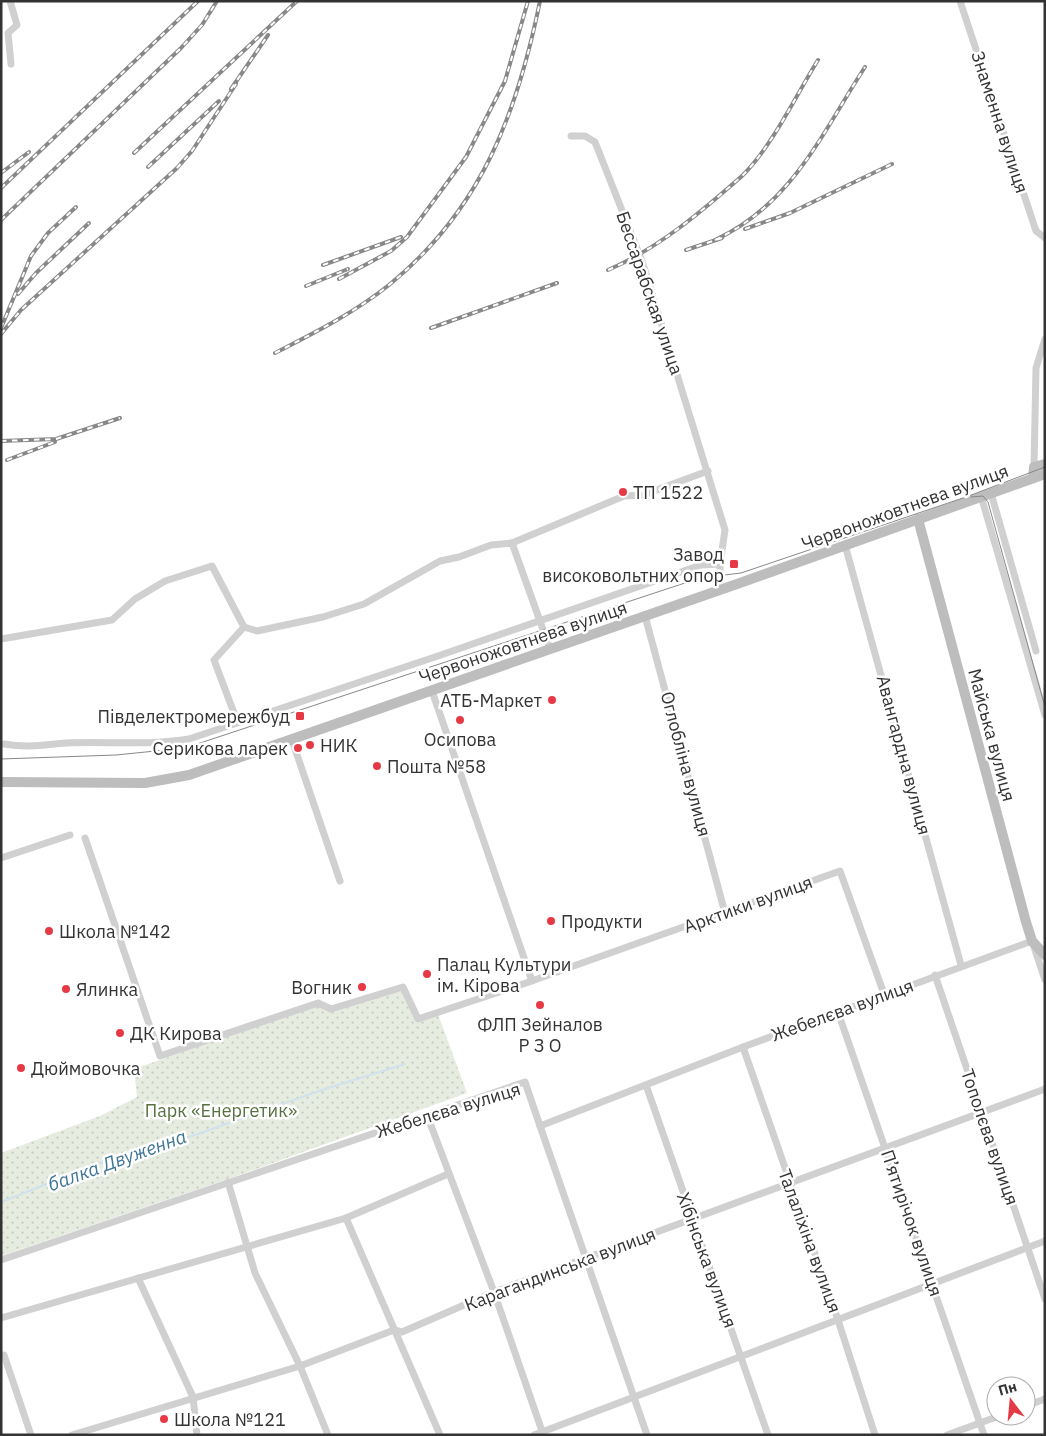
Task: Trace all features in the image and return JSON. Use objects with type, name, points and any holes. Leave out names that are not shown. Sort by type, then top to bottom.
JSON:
[{"type":"main road","name":"Червоножовтнева вулиця","points":[[1,782],[145,783],[189,775],[986,495],[1033,473],[1045,464]]},
{"type":"main road","name":"Червоножовтнева вулиця","points":[[1033,473],[1045,474]]},
{"type":"main road","name":"Майська вулиця","points":[[918,519],[1032,941],[1045,954]]},
{"type":"street","points":[[10,1],[17,25],[8,33],[11,64]]},
{"type":"street","name":"Знаменна вулиця","points":[[960,1],[1036,231],[1045,238]]},
{"type":"street","name":"Бессарабская улица","points":[[571,136],[591,138],[642,261],[725,530],[720,564],[720,590]]},
{"type":"street","points":[[1033,473],[1036,368],[1045,339]]},
{"type":"street","points":[[1,639],[112,620],[135,599],[165,581],[212,566],[244,627],[257,630],[324,617],[364,604],[440,561],[459,557],[491,545],[512,543],[624,496],[643,496],[708,471]]},
{"type":"street","points":[[986,495],[1036,650]]},
{"type":"street","points":[[986,495],[1045,715]]},
{"type":"street","points":[[512,543],[550,649]]},
{"type":"street","name":"Авангардна вулиця","points":[[845,545],[961,965]]},
{"type":"street","points":[[4,744],[28,748],[66,743],[164,743],[188,739],[701,565],[720,564]]},
{"type":"street","name":"Оглобліна вулиця","points":[[645,616],[725,913]]},
{"type":"street","points":[[237,721],[214,660],[244,627]]},
{"type":"street","points":[[432,691],[532,981]]},
{"type":"street","points":[[292,740],[340,881]]},
{"type":"street","points":[[1,858],[70,835]]},
{"type":"street","name":"Арктики вулиця","points":[[85,838],[160,1056],[318,1003],[331,1009],[403,986],[418,1019],[532,981],[840,871],[884,994]]},
{"type":"street","points":[[1032,941],[1045,980]]},
{"type":"street","name":"Жебелєва вулиця","points":[[1,1260],[525,1082],[540,1126],[961,965],[1032,941]]},
{"type":"street","name":"Тополєва вулиця","points":[[935,975],[1045,1299]]},
{"type":"street","name":"П’ятирічок вулиця","points":[[838,1012],[886,1146],[984,1435]]},
{"type":"street","name":"Талаліхіна вулиця","points":[[743,1047],[838,1320],[875,1435]]},
{"type":"street","name":"Хібінська вулиця","points":[[646,1085],[768,1435]]},
{"type":"street","name":"Карагандинська вулиця","points":[[72,1435],[300,1366],[394,1330],[402,1332],[494,1292],[1045,1089]]},
{"type":"street","points":[[427,1115],[494,1292],[543,1433]]},
{"type":"street","points":[[540,1126],[647,1435]]},
{"type":"street","points":[[1,1318],[346,1218],[448,1174]]},
{"type":"street","points":[[228,1182],[246,1248],[255,1273],[300,1366],[328,1435]]},
{"type":"street","points":[[346,1218],[440,1435]]},
{"type":"street","points":[[534,1435],[1045,1241]]},
{"type":"street","points":[[138,1278],[193,1397],[197,1435]]},
{"type":"street","points":[[1,1356],[4,1355],[10,1368],[31,1435]]},
{"type":"street","points":[[947,1435],[986,1421]]},
{"type":"green space","name":"Парк «Енергетик»","points":[[402,989],[417,1021],[438,1014],[467,1093],[228,1179],[1,1256],[1,1153],[100,1116],[137,1097],[134,1069],[318,1005],[330,1011]]},
{"type":"waterway","name":"балка Двуженна","points":[[1,1202],[113,1158],[192,1136],[322,1090],[405,1064]]},
{"type":"tram line","points":[[1,759],[116,755],[185,748],[700,578],[741,573],[966,497],[1045,467]]},
{"type":"tram line","points":[[971,497],[983,496],[988,502],[1045,707]]},
{"type":"railway","points":[[1,188],[198,1]]},
{"type":"railway","points":[[1,220],[181,48],[202,25],[217,1]]},
{"type":"railway","points":[[134,153],[297,1]]},
{"type":"railway","points":[[339,279],[391,251],[407,237],[466,157],[505,81],[528,1]]},
{"type":"railway","points":[[275,353],[333,322],[376,295],[421,256],[448,225],[471,192],[490,157],[506,121],[520,82],[540,1]]},
{"type":"railway","points":[[231,89],[268,35]]},
{"type":"railway","points":[[608,270],[662,240],[695,216],[742,176],[774,135],[818,60]]},
{"type":"railway","points":[[715,240],[742,225],[765,207],[785,187],[819,142],[865,67]]},
{"type":"railway","points":[[1,334],[21,310],[177,168],[192,151],[236,84]]},
{"type":"railway","points":[[148,167],[219,101]]},
{"type":"railway","points":[[1,173],[29,152]]},
{"type":"railway","points":[[745,229],[790,213],[892,164]]},
{"type":"railway","points":[[1,328],[31,256],[48,233],[76,207]]},
{"type":"railway","points":[[18,294],[36,273],[89,223]]},
{"type":"railway","points":[[323,265],[401,237]]},
{"type":"railway","points":[[686,250],[722,238]]},
{"type":"railway","points":[[306,286],[348,269]]},
{"type":"railway","points":[[431,328],[557,283]]},
{"type":"railway","points":[[1,441],[56,439],[120,418]]},
{"type":"railway","points":[[7,460],[55,442]]},
{"type":"place","name":"ТП 1522","points":[[623,492]]},
{"type":"place","name":"Завод високовольтних опор","points":[[734,564]]},
{"type":"place","name":"АТБ-Маркет","points":[[552,700]]},
{"type":"place","name":"Півделектромережбуд","points":[[300,716]]},
{"type":"place","name":"Осипова","points":[[460,720]]},
{"type":"place","name":"НИК","points":[[310,745]]},
{"type":"place","name":"Серикова ларек","points":[[298,748]]},
{"type":"place","name":"Пошта №58","points":[[377,766]]},
{"type":"place","name":"Продукти","points":[[551,921]]},
{"type":"place","name":"Школа №142","points":[[49,931]]},
{"type":"place","name":"Палац Культури ім. Кірова","points":[[427,974]]},
{"type":"place","name":"Вогник","points":[[362,987]]},
{"type":"place","name":"Ялинка","points":[[66,989]]},
{"type":"place","name":"ФЛП Зейналов Р З О","points":[[540,1005]]},
{"type":"place","name":"ДК Кирова","points":[[120,1033]]},
{"type":"place","name":"Дюймовочка","points":[[21,1068]]},
{"type":"place","name":"Школа №121","points":[[164,1419]]}]
